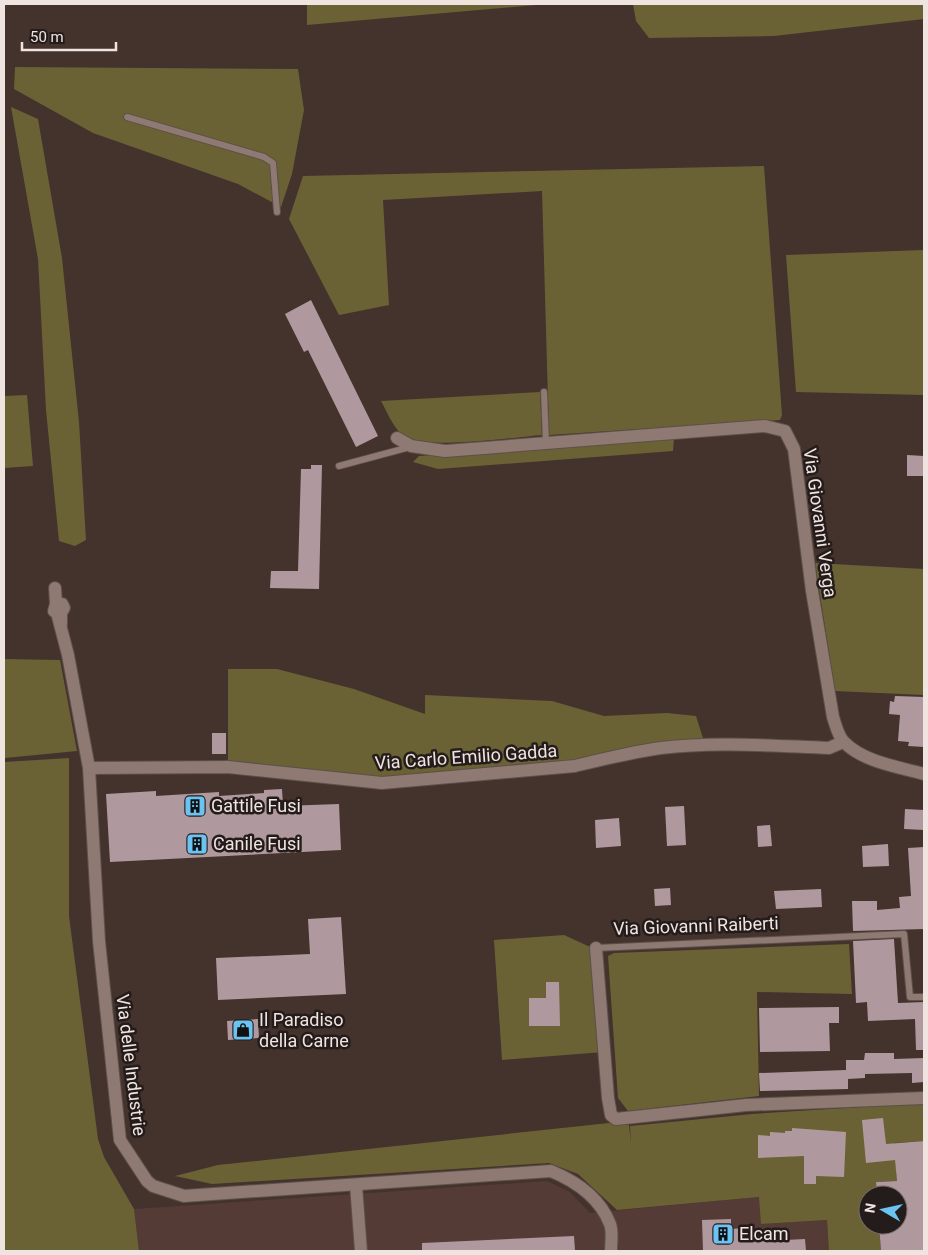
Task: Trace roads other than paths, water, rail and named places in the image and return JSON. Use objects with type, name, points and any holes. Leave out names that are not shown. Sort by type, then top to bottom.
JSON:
[{"type":"street","name":"Via Giovanni Verga","points":[[397,438],[411,446],[445,451],[765,426],[786,431],[794,449],[812,591],[833,717],[844,742]]},
{"type":"street","name":"Via delle Industrie","points":[[58,606],[89,768],[99,941],[120,1140],[138,1169],[153,1186],[184,1196],[551,1171],[574,1181],[594,1199],[610,1225],[611,1251]]},
{"type":"street","name":"Via Carlo Emilio Gadda","points":[[89,768],[228,767],[382,783],[575,766],[601,759],[662,748],[706,745],[829,748],[844,742]]},
{"type":"street","points":[[844,742],[864,756],[924,774]]},
{"type":"street","name":"Via Giovanni Raiberti","points":[[596,948],[608,1098],[611,1115],[616,1119],[746,1104],[924,1098]]},
{"type":"street","points":[[356,1185],[361,1251]]},
{"type":"lane","points":[[127,117],[264,157],[273,163],[277,212]]},
{"type":"lane","points":[[544,392],[546,443]]},
{"type":"lane","points":[[339,466],[411,446]]},
{"type":"lane","name":"Via Giovanni Raiberti","points":[[596,948],[904,934],[910,997],[924,997]]},
{"type":"place","name":"Gattile Fusi","points":[[195,806]]},
{"type":"place","name":"Canile Fusi","points":[[197,844]]},
{"type":"place","name":"Il Paradiso della Carne","points":[[243,1030]]},
{"type":"place","name":"Elcam","points":[[723,1234]]}]
